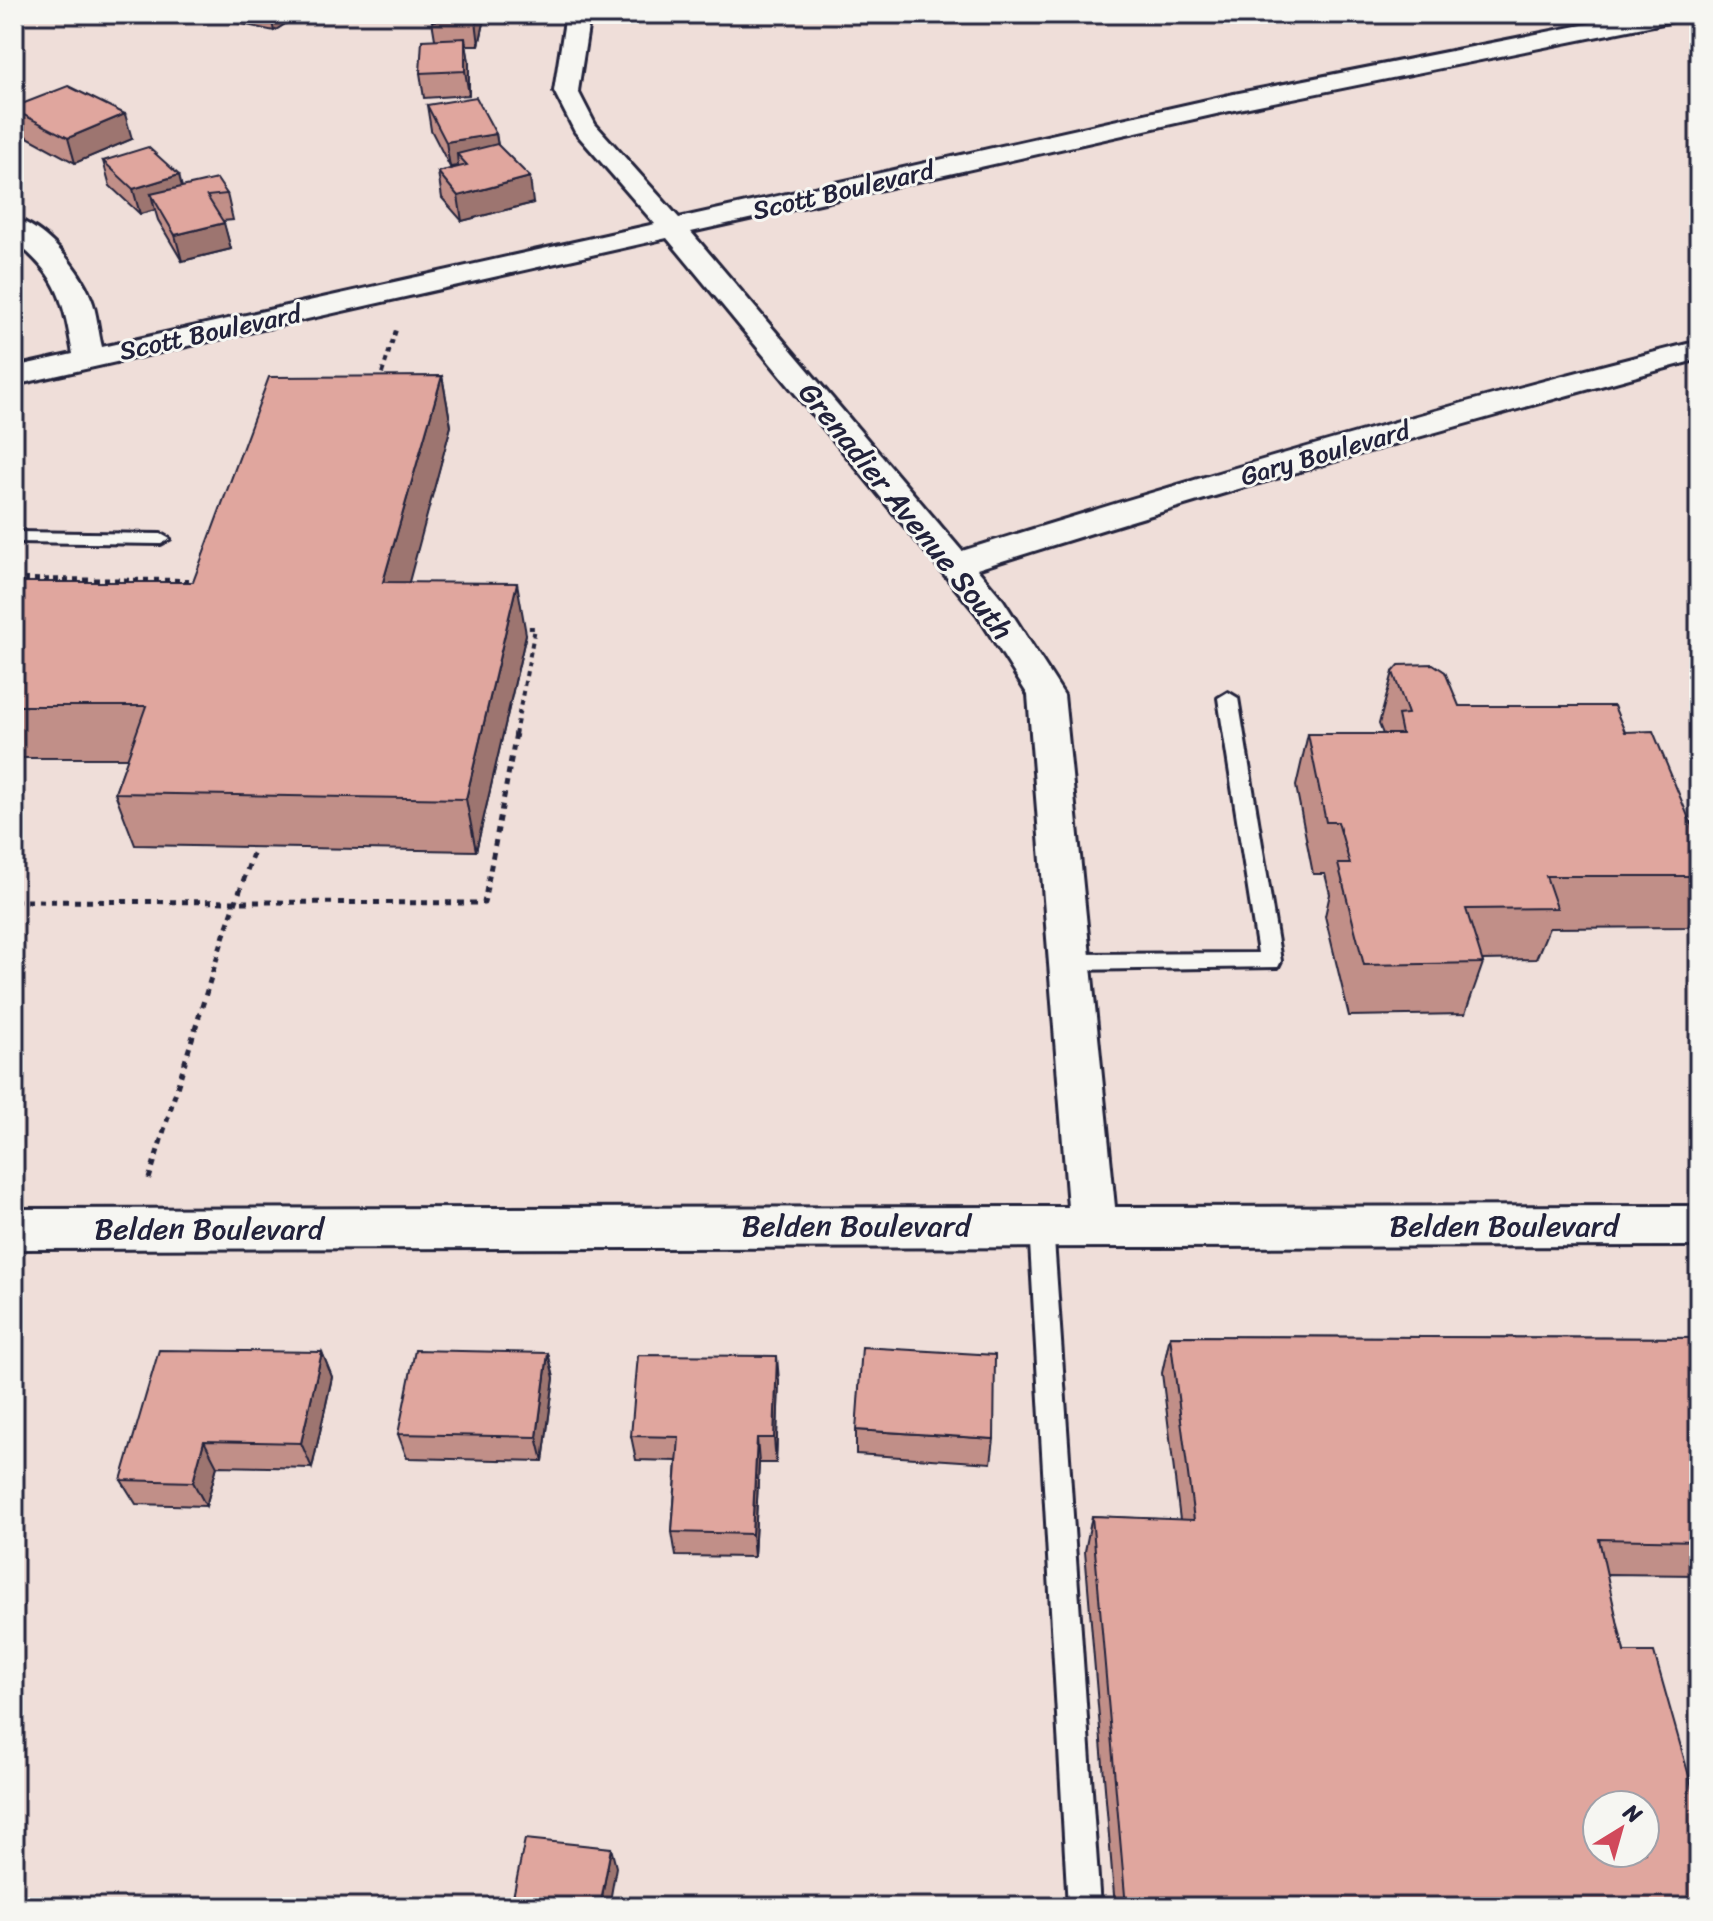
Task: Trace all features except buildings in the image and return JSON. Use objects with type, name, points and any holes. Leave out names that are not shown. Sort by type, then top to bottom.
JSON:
[{"type":"street","name":"Grenadier Avenue South","points":[[578,14],[566,91],[584,127],[674,229],[991,608],[1046,695],[1093,1225]]},
{"type":"street","name":"Scott Boulevard","points":[[14,376],[1234,102],[1673,14]]},
{"type":"street","points":[[14,227],[50,255],[77,298],[89,359]]},
{"type":"street","name":"Gary Boulevard","points":[[954,565],[1140,506],[1699,350]]},
{"type":"street","name":"Belden Boulevard","points":[[16,1235],[133,1229],[1699,1226]]},
{"type":"lane","points":[[14,537],[161,539]]},
{"type":"lane","points":[[1070,962],[1270,961],[1228,698]]},
{"type":"lane","points":[[1041,1225],[1084,1907]]},
{"type":"path","points":[[376,395],[410,288]]},
{"type":"path","points":[[14,579],[199,580]]},
{"type":"path","points":[[14,901],[484,903],[535,628],[504,628]]},
{"type":"path","points":[[133,1229],[255,848]]}]
